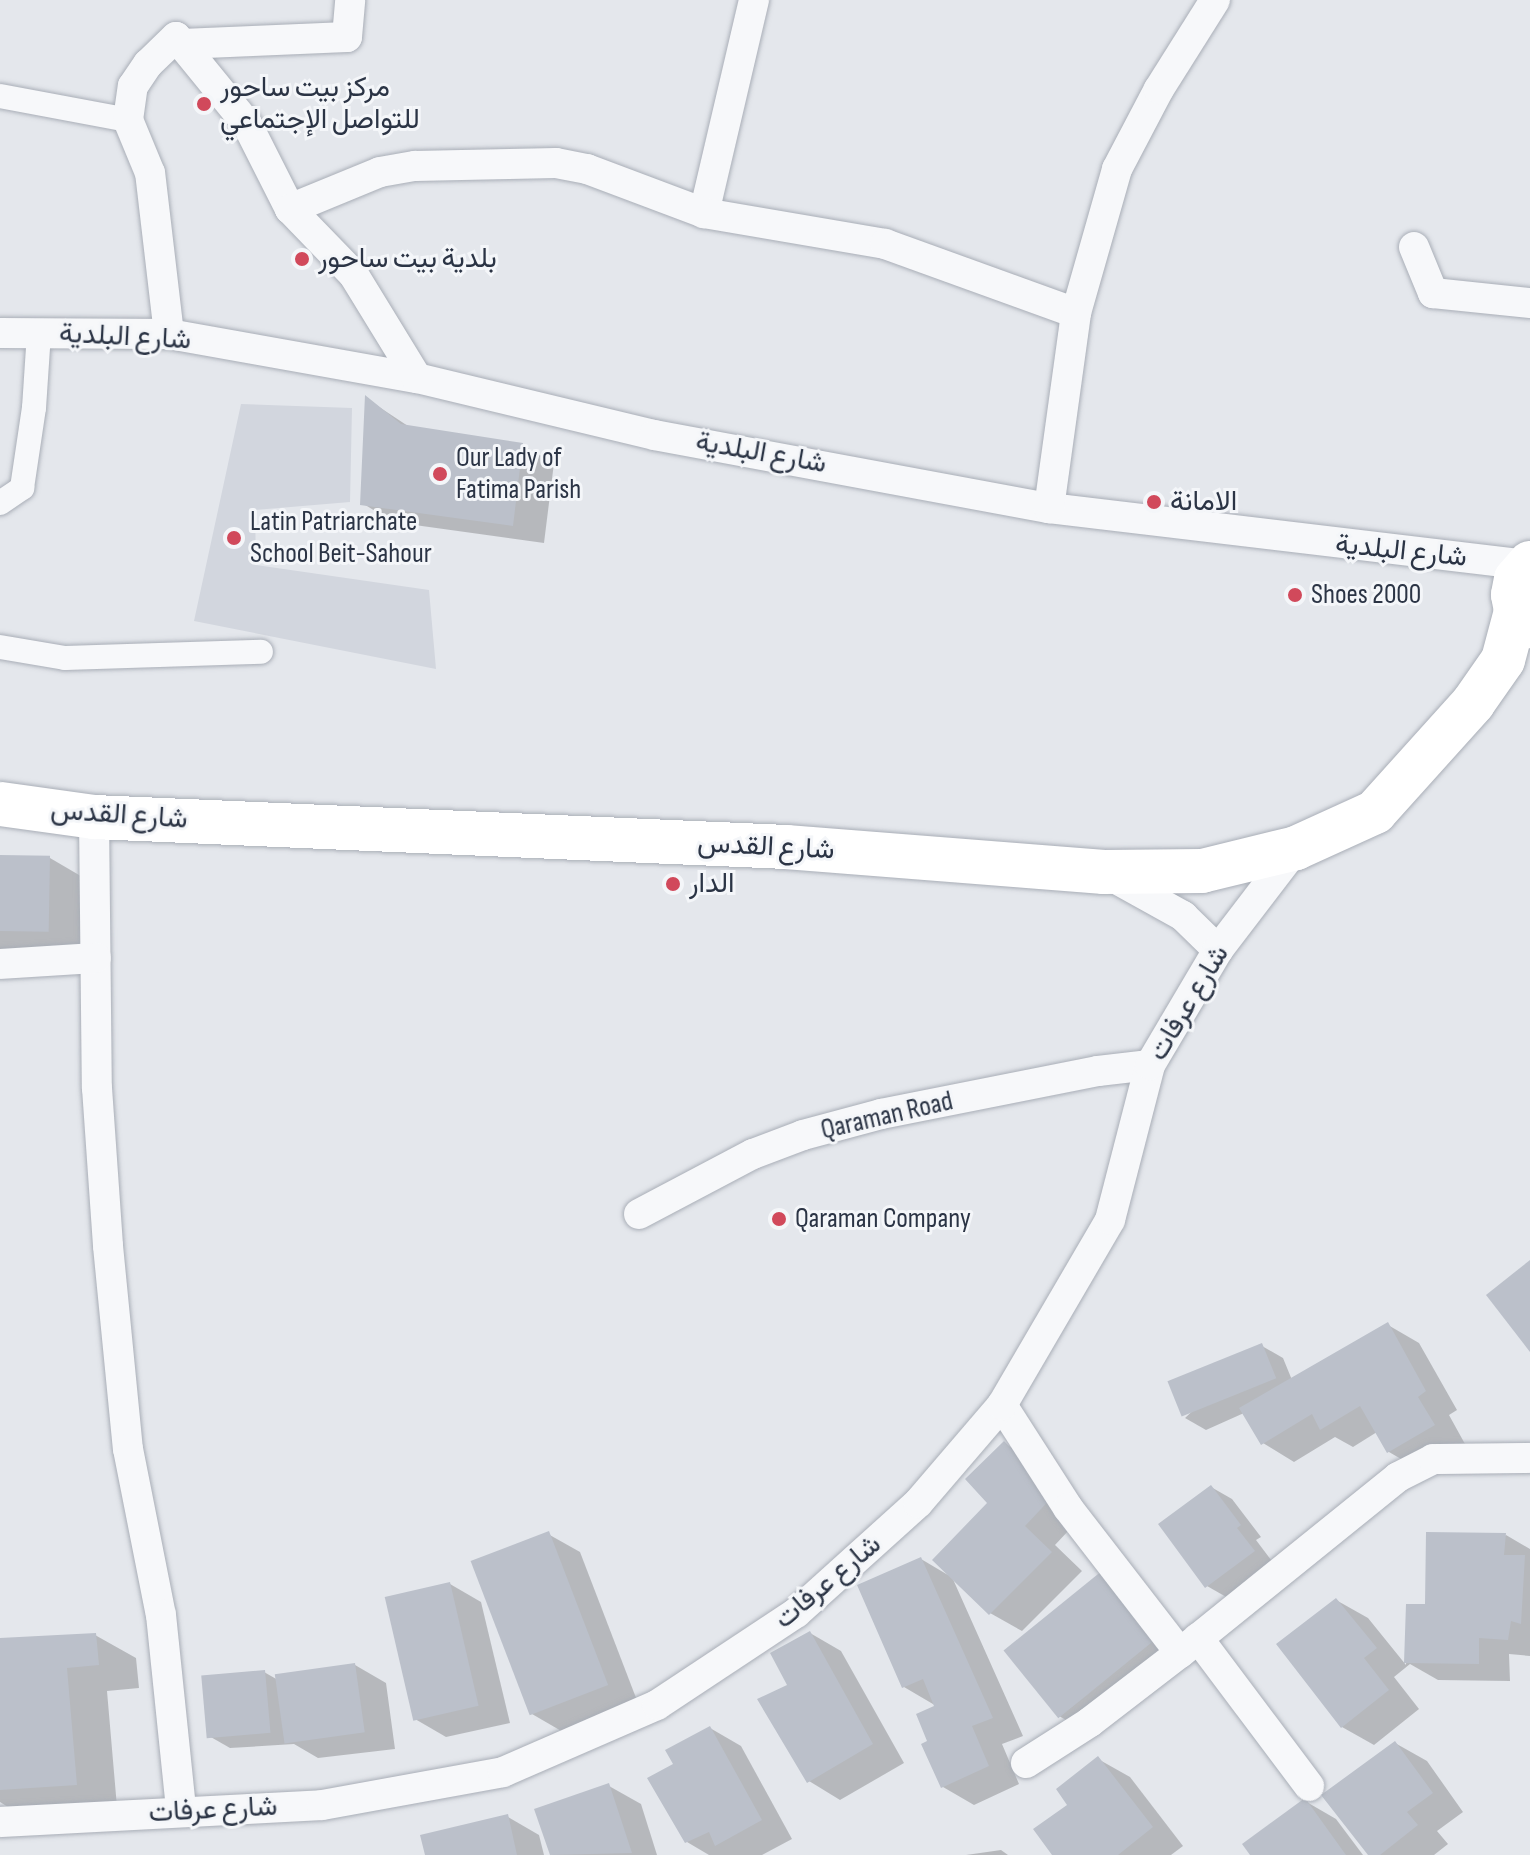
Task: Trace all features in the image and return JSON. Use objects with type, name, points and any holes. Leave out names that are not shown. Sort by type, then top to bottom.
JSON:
[{"type":"main road","name":"شارع القدس","points":[[0,804],[94,817],[786,847],[1104,872],[1202,871],[1296,848],[1375,812],[1473,703],[1503,660],[1523,618],[1513,595],[1516,579],[1528,562]]},
{"type":"main road","name":"شارع القدس","points":[[1473,703],[1530,662]]},
{"type":"street","points":[[169,334],[150,173],[128,120],[133,86],[148,64],[179,40],[347,37],[350,0]]},
{"type":"street","points":[[704,213],[754,0]]},
{"type":"street","points":[[1049,508],[1076,313],[1117,169],[1159,89],[1215,0]]},
{"type":"street","points":[[179,40],[247,124],[290,209],[354,275],[417,378]]},
{"type":"street","points":[[0,96],[128,120]]},
{"type":"street","points":[[290,209],[380,172],[415,166],[556,163],[587,169],[704,213],[885,244],[1076,313]]},
{"type":"street","points":[[1414,247],[1433,293],[1530,303]]},
{"type":"street","name":"شارع البلدية","points":[[0,333],[169,334],[417,378],[654,435],[1049,508],[1528,562]]},
{"type":"street","points":[[0,503],[22,488],[34,408],[39,333]]},
{"type":"street","points":[[0,647],[65,658],[261,652]]},
{"type":"street","points":[[94,817],[97,1088],[112,1293],[128,1449],[161,1615],[181,1810]]},
{"type":"street","name":"شارع عرفات","points":[[0,1822],[181,1810],[322,1805],[503,1772],[657,1705],[796,1613],[918,1503],[1002,1405],[1110,1220],[1150,1065],[1218,950],[1296,848]]},
{"type":"street","points":[[1104,872],[1183,916],[1218,950]]},
{"type":"street","points":[[0,964],[96,958]]},
{"type":"street","name":"Qaraman Road","points":[[639,1214],[753,1154],[803,1135],[881,1114],[1098,1071],[1150,1065]]},
{"type":"street","points":[[1002,1405],[1068,1508],[1309,1786]]},
{"type":"street","points":[[1026,1763],[1090,1722],[1189,1646],[1398,1477],[1433,1459],[1530,1458]]},
{"type":"shaded area","name":"Latin Patriarchate School Beit-Sahour","points":[[241,404],[352,408],[350,502],[255,510],[256,565],[429,590],[436,669],[194,621]]},
{"type":"building","name":"Our Lady of Fatima Parish","points":[[365,395],[401,424],[523,443],[513,526],[360,505]]},
{"type":"building","points":[[0,855],[50,856],[49,932],[0,931]]},
{"type":"building","points":[[1530,1260],[1530,1352],[1486,1295]]},
{"type":"building","points":[[1388,1322],[1426,1391],[1418,1397],[1435,1425],[1387,1453],[1360,1406],[1320,1430],[1312,1414],[1261,1445],[1239,1408]]},
{"type":"building","points":[[1262,1343],[1276,1378],[1182,1416],[1167,1381]]},
{"type":"building","points":[[1004,1441],[1056,1493],[1025,1526],[1052,1552],[989,1615],[932,1560],[987,1503],[965,1479]]},
{"type":"building","points":[[1211,1485],[1241,1525],[1237,1528],[1255,1551],[1205,1588],[1158,1524]]},
{"type":"building","points":[[549,1531],[608,1685],[530,1715],[471,1561]]},
{"type":"building","points":[[1426,1532],[1506,1533],[1504,1555],[1525,1555],[1521,1624],[1511,1621],[1508,1640],[1479,1638],[1479,1664],[1404,1663],[1406,1604],[1425,1604]]},
{"type":"building","points":[[921,1557],[993,1718],[972,1726],[989,1766],[941,1788],[921,1744],[927,1741],[916,1714],[934,1706],[923,1679],[902,1688],[857,1585]]},
{"type":"building","points":[[1103,1570],[1158,1638],[1058,1718],[1004,1651]]},
{"type":"building","points":[[450,1582],[479,1706],[413,1721],[385,1597]]},
{"type":"building","points":[[1336,1598],[1377,1648],[1364,1658],[1389,1690],[1341,1728],[1276,1644]]},
{"type":"building","points":[[810,1631],[873,1744],[807,1783],[757,1699],[787,1685],[770,1653]]},
{"type":"building","points":[[96,1633],[99,1665],[67,1668],[77,1785],[0,1790],[0,1638]]},
{"type":"building","points":[[355,1663],[365,1732],[285,1744],[275,1674]]},
{"type":"building","points":[[265,1670],[270,1733],[207,1738],[201,1676]]},
{"type":"building","points":[[710,1726],[762,1820],[715,1846],[709,1832],[685,1843],[647,1778],[673,1764],[665,1750]]},
{"type":"building","points":[[1395,1741],[1433,1793],[1407,1812],[1418,1825],[1380,1855],[1368,1855],[1321,1795]]},
{"type":"building","points":[[1098,1756],[1153,1827],[1118,1855],[1052,1855],[1033,1829],[1067,1805],[1056,1789]]},
{"type":"building","points":[[609,1783],[632,1853],[550,1855],[534,1809]]},
{"type":"building","points":[[1305,1798],[1346,1855],[1250,1855],[1242,1844]]},
{"type":"building","points":[[508,1814],[517,1855],[425,1855],[420,1835]]},
{"type":"place","name":"مركز بيت ساحور للتواصل الإجتماعي","points":[[204,104]]},
{"type":"place","name":"بلدية بيت ساحور","points":[[302,259]]},
{"type":"place","name":"Our Lady of Fatima Parish","points":[[440,474]]},
{"type":"place","name":"الامانة","points":[[1154,502]]},
{"type":"place","name":"Latin Patriarchate School Beit-Sahour","points":[[234,538]]},
{"type":"place","name":"Shoes 2000","points":[[1295,595]]},
{"type":"place","name":"الدار","points":[[673,884]]},
{"type":"place","name":"Qaraman Company","points":[[779,1219]]}]
